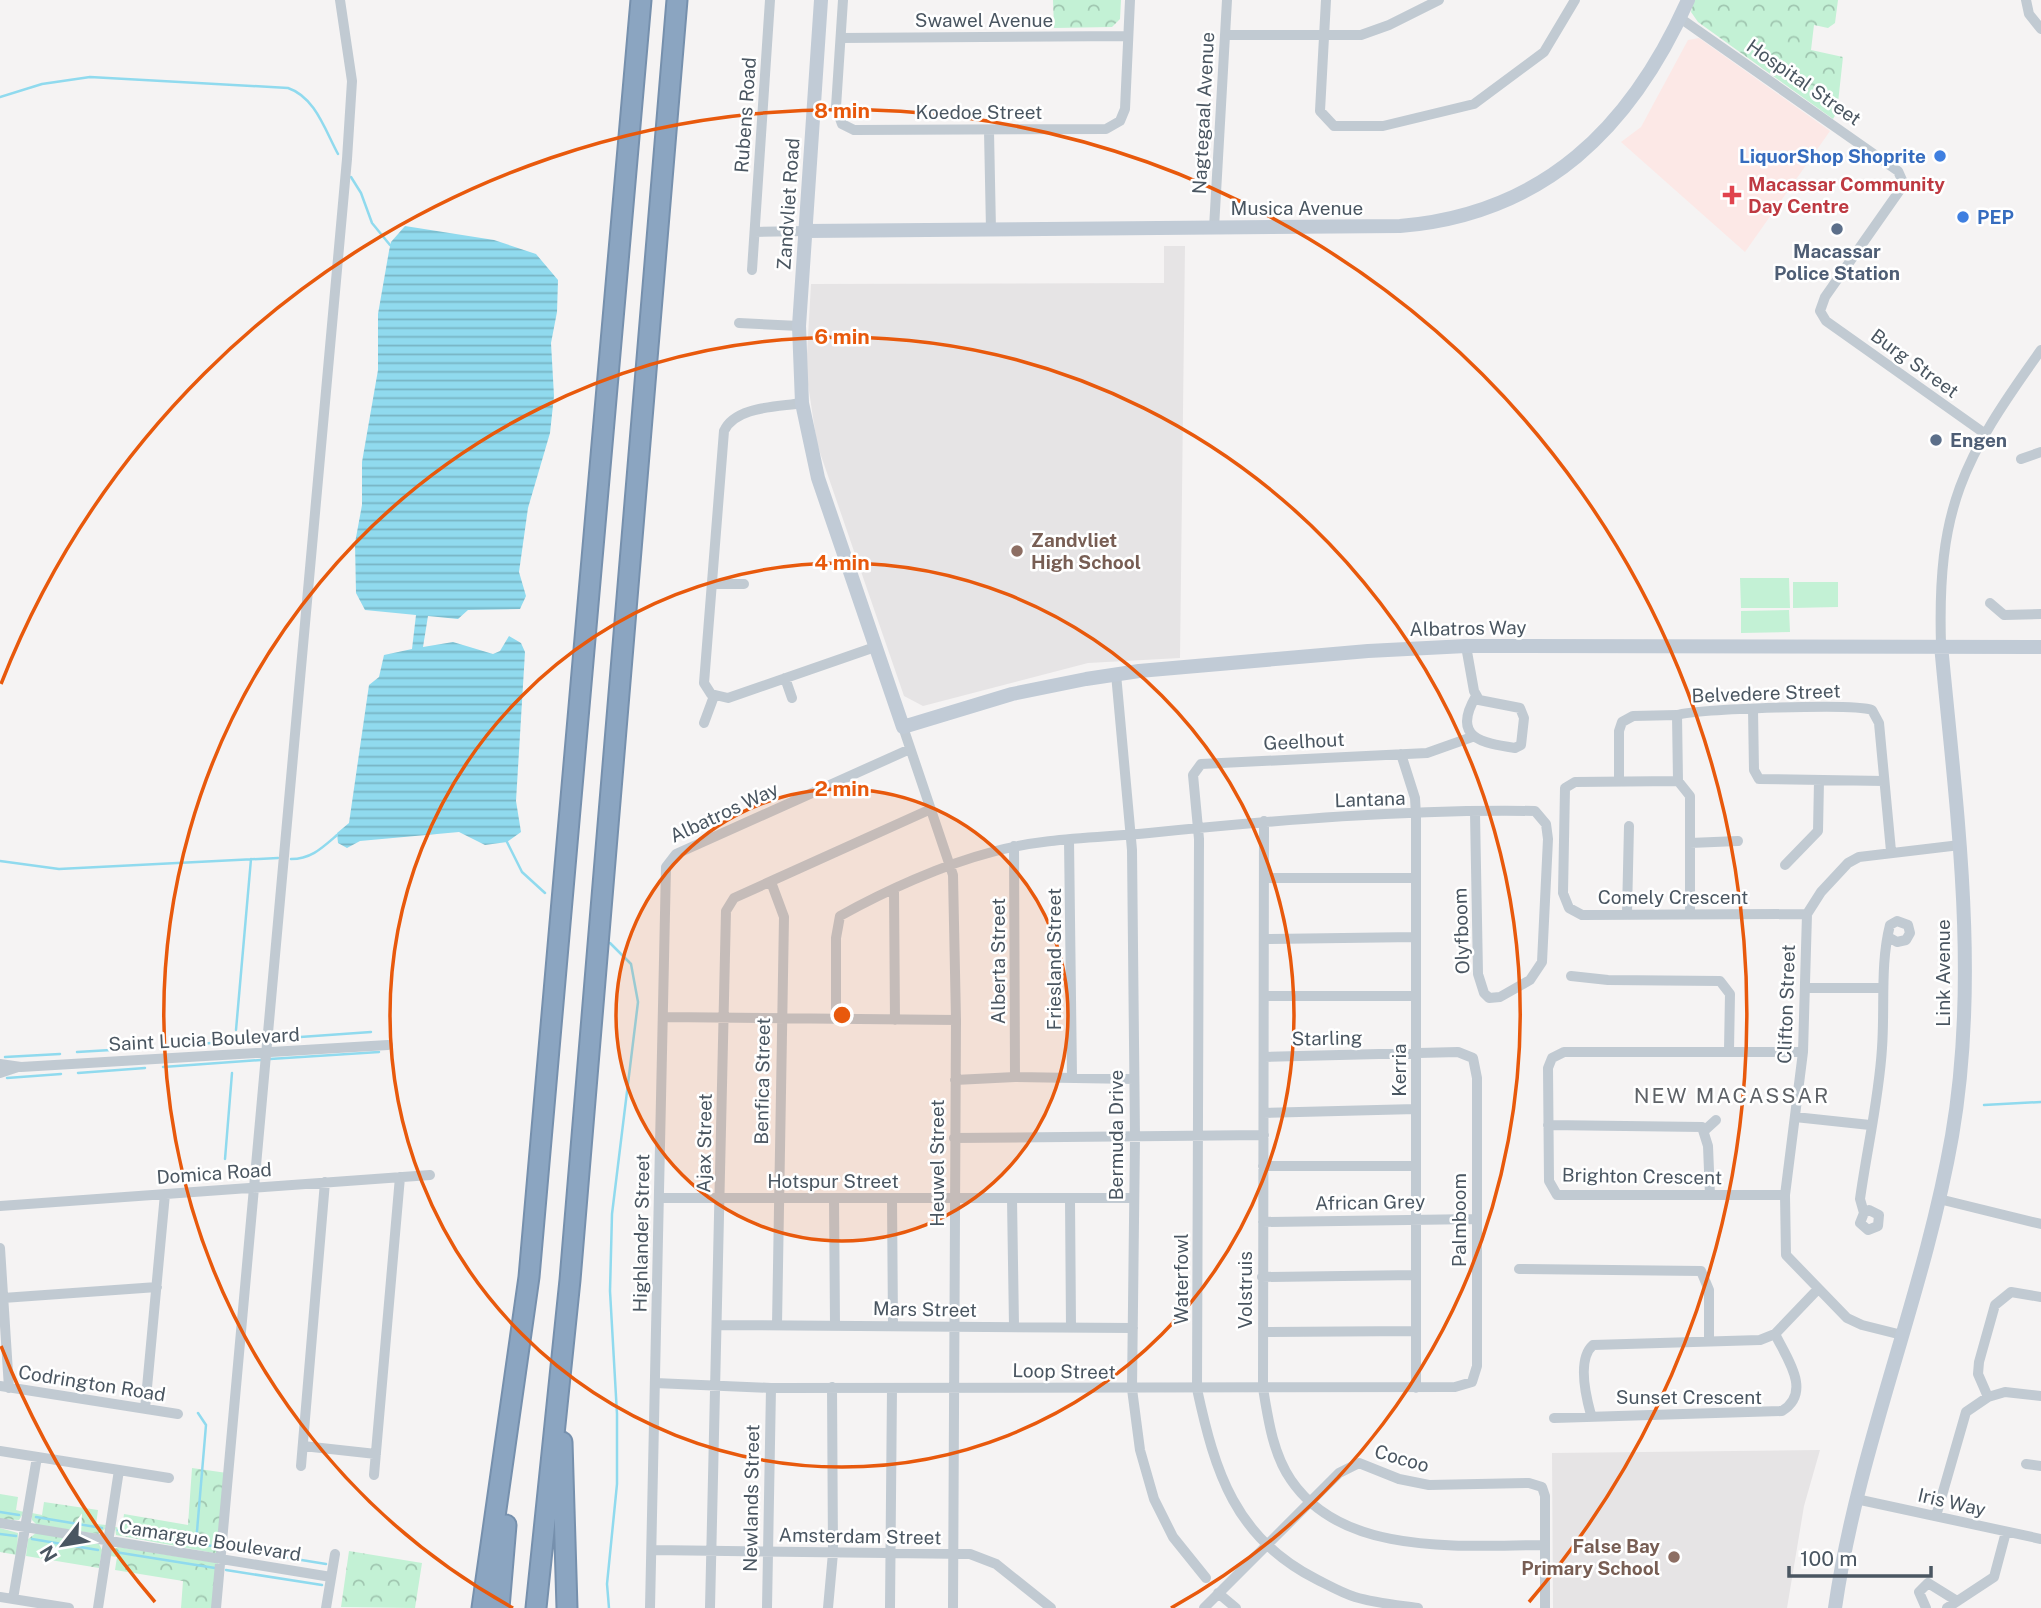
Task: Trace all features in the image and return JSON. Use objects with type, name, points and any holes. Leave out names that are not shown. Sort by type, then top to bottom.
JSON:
[{"type":"highway","points":[[482,1608],[529,1277],[641,0]]},
{"type":"highway","points":[[536,1608],[571,1266],[677,0]]},
{"type":"highway","points":[[499,1608],[523,1310]]},
{"type":"highway","points":[[559,1368],[567,1608]]},
{"type":"street","points":[[216,1608],[347,159],[352,81],[340,0]]},
{"type":"street","name":"Rubens Road","points":[[752,270],[770,0]]},
{"type":"street","name":"Zandvliet Road","points":[[821,0],[799,326],[802,403],[818,478],[903,727]]},
{"type":"street","name":"Koedoe Street","points":[[843,0],[836,114],[847,128],[989,131],[1106,128],[1116,124],[1125,109],[1130,0]]},
{"type":"street","name":"Nagtegaal Avenue","points":[[1214,228],[1227,0]]},
{"type":"street","points":[[1326,0],[1319,106],[1323,117],[1341,127],[1383,126],[1474,104],[1544,52],[1576,0]]},
{"type":"street","points":[[1226,35],[1324,36],[1368,33],[1439,0]]},
{"type":"street","name":"Musica Avenue","points":[[806,231],[1418,225],[1480,211],[1523,194],[1570,164],[1611,127],[1642,84],[1688,0]]},
{"type":"street","points":[[2026,0],[2029,15],[2041,29]]},
{"type":"street","name":"Hospital Street","points":[[1680,18],[1891,164],[1901,176],[1900,190],[1822,302],[1820,311],[1826,321]]},
{"type":"street","name":"Swawel Avenue","points":[[841,38],[1128,36]]},
{"type":"street","points":[[989,131],[992,230]]},
{"type":"street","points":[[755,232],[806,231]]},
{"type":"street","name":"Burg Street","points":[[1826,321],[1984,433]]},
{"type":"street","points":[[738,323],[799,326]]},
{"type":"street","name":"Link Avenue","points":[[1835,1608],[1856,1499],[1939,1199],[1957,1099],[1962,1044],[1960,845],[1941,645],[1940,602],[1947,528],[1959,483],[1984,433],[2041,350]]},
{"type":"street","points":[[802,403],[744,413],[728,421],[724,431],[704,677],[707,689],[714,696],[728,698],[875,647]]},
{"type":"street","points":[[2021,459],[2041,452]]},
{"type":"street","points":[[712,584],[744,583]]},
{"type":"street","points":[[1990,603],[2004,615],[2041,614]]},
{"type":"street","points":[[1466,646],[1476,696],[1468,713],[1472,737],[1477,742],[1515,748],[1521,746],[1524,738],[1524,718],[1520,708],[1513,704],[1483,702],[1476,696]]},
{"type":"street","name":"Albatros Way","points":[[903,727],[1032,689],[1116,674],[1335,653],[1466,646],[2041,647]]},
{"type":"street","name":"Bermuda Drive","points":[[1116,674],[1131,834],[1135,1138],[1132,1389],[1140,1450],[1154,1499],[1173,1537],[1206,1578]]},
{"type":"street","points":[[785,678],[792,698]]},
{"type":"street","points":[[704,723],[714,696]]},
{"type":"street","points":[[1753,709],[1754,770],[1757,778],[1884,781]]},
{"type":"street","name":"Belvedere Street","points":[[1690,913],[1690,796],[1678,780],[1677,715],[1696,711],[1753,709],[1872,710],[1879,723],[1891,851]]},
{"type":"street","points":[[1619,781],[1619,731],[1622,722],[1633,716],[1677,715]]},
{"type":"street","name":"Heuwel Street","points":[[903,727],[950,865],[956,939],[953,1608]]},
{"type":"street","name":"Geelhout","points":[[1199,828],[1194,775],[1201,764],[1443,750],[1472,737]]},
{"type":"street","name":"Albatros Way","points":[[670,859],[910,748]]},
{"type":"street","name":"Kerria","points":[[1401,754],[1415,798],[1416,815],[1416,1388]]},
{"type":"street","name":"Comely Crescent","points":[[1678,780],[1575,782],[1565,788],[1565,903],[1574,912],[1807,914]]},
{"type":"street","points":[[1785,864],[1818,831],[1819,780]]},
{"type":"street","name":"Ajax Street","points":[[710,1608],[726,911],[729,902],[931,809]]},
{"type":"street","name":"Lantana","points":[[836,1019],[837,921],[851,910],[950,865],[1014,846],[1264,821],[1535,811],[1541,816]]},
{"type":"street","name":"Olyfboom","points":[[1475,813],[1478,974],[1484,993],[1489,998],[1500,997],[1530,980],[1542,962],[1548,839],[1541,816]]},
{"type":"street","name":"Volstruis","points":[[1264,821],[1263,1388],[1276,1448],[1290,1480],[1310,1502],[1326,1514],[1388,1539],[1430,1545],[1545,1545]]},
{"type":"street","points":[[1627,913],[1629,826]]},
{"type":"street","name":"Waterfowl","points":[[1199,828],[1198,1389],[1210,1449],[1235,1507],[1266,1545],[1290,1566],[1353,1597],[1418,1608]]},
{"type":"street","name":"Friesland Street","points":[[1069,840],[1072,1077]]},
{"type":"street","points":[[1690,843],[1738,841]]},
{"type":"street","points":[[1807,914],[1814,900],[1853,860],[1865,854],[1960,845]]},
{"type":"street","name":"Alberta Street","points":[[1014,846],[1015,1077]]},
{"type":"street","name":"Highlander Street","points":[[650,1608],[666,867],[670,859]]},
{"type":"street","points":[[1264,878],[1416,878]]},
{"type":"street","name":"Benfica Street","points":[[771,882],[784,917],[776,1325]]},
{"type":"street","points":[[894,891],[895,1020]]},
{"type":"street","name":"Clifton Street","points":[[1807,914],[1803,1052],[1785,1195],[1786,1255],[1854,1322],[1902,1335]]},
{"type":"street","points":[[1264,939],[1416,937]]},
{"type":"street","points":[[1864,1213],[1860,1199],[1882,1048],[1884,949],[1890,937]]},
{"type":"street","points":[[1571,976],[1608,986],[1715,980],[1728,988]]},
{"type":"street","points":[[1728,988],[1738,980]]},
{"type":"street","points":[[1728,988],[1729,1050]]},
{"type":"street","points":[[1805,988],[1882,988]]},
{"type":"street","points":[[1265,996],[1416,996]]},
{"type":"street","points":[[663,1017],[956,1020]]},
{"type":"street","name":"Saint Lucia Boulevard","points":[[0,1064],[21,1067],[388,1045]]},
{"type":"street","name":"Starling","points":[[1265,1056],[1458,1052],[1473,1058]]},
{"type":"street","name":"Brighton Crescent","points":[[1785,1195],[1559,1196],[1552,1191],[1549,1181],[1548,1068],[1552,1058],[1560,1052],[1803,1052]]},
{"type":"street","name":"Palmboom","points":[[1472,1382],[1477,1366],[1477,1078],[1473,1058]]},
{"type":"street","name":"Saint Lucia Boulevard","points":[[0,1073],[21,1067]]},
{"type":"street","points":[[955,1080],[1015,1077],[1134,1079]]},
{"type":"street","points":[[1264,1113],[1416,1108]]},
{"type":"street","points":[[1796,1117],[1870,1125]]},
{"type":"street","points":[[1705,1130],[1716,1120]]},
{"type":"street","points":[[1548,1125],[1692,1125],[1705,1130]]},
{"type":"street","points":[[1705,1130],[1710,1195]]},
{"type":"street","points":[[954,1138],[1199,1138],[1264,1135]]},
{"type":"street","points":[[1263,1166],[1416,1166]]},
{"type":"street","name":"Domica Road","points":[[0,1206],[430,1175]]},
{"type":"street","points":[[374,1475],[400,1177]]},
{"type":"street","points":[[301,1465],[326,1182]]},
{"type":"street","points":[[145,1409],[165,1194]]},
{"type":"street","name":"Hotspur Street","points":[[659,1198],[1134,1198]]},
{"type":"street","points":[[834,1199],[835,1325]]},
{"type":"street","points":[[892,1199],[893,1326]]},
{"type":"street","points":[[1012,1199],[1014,1326]]},
{"type":"street","points":[[1070,1199],[1071,1326]]},
{"type":"street","points":[[1939,1199],[2041,1224]]},
{"type":"street","name":"African Grey","points":[[1263,1222],[1477,1219]]},
{"type":"street","points":[[0,1248],[5,1387]]},
{"type":"street","points":[[1704,1273],[1714,1265]]},
{"type":"street","points":[[1519,1269],[1551,1276],[1697,1269],[1704,1273],[1709,1290],[1709,1340]]},
{"type":"street","points":[[1262,1277],[1416,1275]]},
{"type":"street","points":[[3,1298],[157,1287]]},
{"type":"street","points":[[1775,1334],[1818,1289]]},
{"type":"street","points":[[1988,1397],[1978,1368],[1995,1305],[2011,1292],[2041,1297]]},
{"type":"street","name":"Mars Street","points":[[717,1325],[1133,1328]]},
{"type":"street","points":[[1263,1332],[1416,1331]]},
{"type":"street","name":"Sunset Crescent","points":[[1554,1418],[1782,1411],[1793,1401],[1797,1386],[1775,1334],[1755,1341],[1709,1340],[1593,1345],[1585,1359],[1586,1396],[1591,1415]]},
{"type":"street","name":"Loop Street","points":[[655,1383],[771,1388],[1198,1389],[1416,1388],[1455,1387],[1472,1382]]},
{"type":"street","name":"Codrington Road","points":[[5,1387],[178,1414]]},
{"type":"street","points":[[828,1608],[832,1553],[832,1387]]},
{"type":"street","name":"Newlands Street","points":[[767,1608],[771,1388]]},
{"type":"street","points":[[890,1608],[892,1388]]},
{"type":"street","points":[[1936,1516],[1964,1416],[1988,1397],[2012,1392],[2040,1393]]},
{"type":"street","points":[[303,1446],[376,1454]]},
{"type":"street","points":[[0,1451],[169,1479]]},
{"type":"street","points":[[13,1599],[37,1457]]},
{"type":"street","name":"Cocoo","points":[[1204,1608],[1339,1473],[1359,1463],[1399,1479],[1429,1485],[1529,1483],[1542,1488],[1545,1496],[1545,1545]]},
{"type":"street","points":[[2026,1464],[2041,1466]]},
{"type":"street","points":[[98,1608],[119,1470]]},
{"type":"street","name":"Iris Way","points":[[1856,1499],[2041,1539]]},
{"type":"street","name":"Camargue Boulevard","points":[[0,1523],[331,1577]]},
{"type":"street","points":[[1947,1608],[1997,1574],[2006,1532]]},
{"type":"street","points":[[1545,1545],[1545,1608]]},
{"type":"street","name":"Amsterdam Street","points":[[652,1550],[953,1555],[985,1558],[1051,1608]]},
{"type":"street","points":[[326,1608],[335,1554]]},
{"type":"street","points":[[1926,1608],[1919,1592],[1928,1583],[1957,1601]]},
{"type":"street","points":[[1218,1593],[1236,1608]]},
{"type":"street","points":[[0,1597],[69,1608]]},
{"type":"shaded area","name":"Macassar Community Day Centre","points":[[1699,38],[1830,131],[1745,252],[1621,142],[1641,127],[1688,40]]},
{"type":"shaded area","name":"Zandvliet High School","points":[[1164,246],[1185,246],[1180,658],[1088,663],[923,706],[904,696],[817,444],[806,371],[811,284],[1164,283]]},
{"type":"shaded area","name":"False Bay Primary School","points":[[1820,1450],[1804,1506],[1787,1608],[1553,1608],[1552,1453]]},
{"type":"green space","points":[[1053,0],[1121,0],[1120,19],[1112,27],[1054,28]]},
{"type":"green space","points":[[1694,0],[1838,0],[1835,23],[1828,28],[1814,25],[1811,50],[1843,57],[1837,112],[1833,119],[1698,22],[1691,12]]},
{"type":"green space","points":[[1740,578],[1789,578],[1790,608],[1741,608]]},
{"type":"green space","points":[[1793,582],[1838,582],[1838,607],[1793,608]]},
{"type":"green space","points":[[1789,610],[1790,632],[1741,633],[1741,611]]},
{"type":"green space","points":[[192,1468],[227,1473],[219,1554],[116,1535],[115,1527],[122,1528],[124,1514],[188,1525]]},
{"type":"green space","points":[[0,1494],[18,1497],[16,1510],[24,1512],[19,1520],[0,1519]]},
{"type":"green space","points":[[44,1502],[98,1510],[96,1524],[106,1525],[105,1529],[98,1534],[37,1525],[32,1520],[32,1513],[42,1515]]},
{"type":"green space","points":[[0,1528],[18,1533],[17,1555],[0,1552]]},
{"type":"green space","points":[[36,1533],[99,1544],[102,1550],[99,1568],[26,1556],[28,1539]]},
{"type":"green space","points":[[118,1547],[218,1563],[213,1608],[181,1608],[183,1581],[115,1570],[117,1557],[110,1556],[112,1550]]},
{"type":"green space","points":[[349,1551],[422,1563],[415,1608],[341,1607]]},
{"type":"water","points":[[405,226],[494,240],[536,254],[558,280],[557,312],[551,343],[554,396],[550,433],[528,508],[519,572],[526,596],[520,609],[468,610],[458,619],[428,616],[423,647],[453,642],[493,654],[500,651],[509,636],[521,643],[525,652],[516,801],[521,832],[507,842],[485,845],[459,832],[360,841],[347,848],[338,843],[337,833],[349,823],[369,685],[379,677],[384,655],[412,649],[416,615],[365,610],[356,593],[355,543],[362,505],[362,462],[378,370],[378,314],[391,242]]},
{"type":"waterway","points":[[0,97],[42,84],[90,77],[288,88],[297,92],[312,107],[338,154]]},
{"type":"waterway","points":[[351,177],[361,193],[372,223],[390,245]]},
{"type":"waterway","points":[[291,859],[310,855],[337,835]]},
{"type":"waterway","points":[[507,842],[522,872],[545,893]]},
{"type":"waterway","points":[[0,861],[59,869],[278,858]]},
{"type":"waterway","points":[[236,1030],[251,859]]},
{"type":"waterway","points":[[609,1608],[607,1584],[617,1484],[617,1414],[610,1291],[612,1214],[638,1002],[631,964],[610,943]]},
{"type":"waterway","points":[[272,1039],[371,1032]]},
{"type":"waterway","points":[[161,1047],[263,1039]]},
{"type":"waterway","points":[[77,1052],[145,1048]]},
{"type":"waterway","points":[[270,1059],[379,1052]]},
{"type":"waterway","points":[[5,1057],[60,1054]]},
{"type":"waterway","points":[[163,1067],[261,1060]]},
{"type":"waterway","points":[[78,1073],[145,1068]]},
{"type":"waterway","points":[[225,1159],[232,1073]]},
{"type":"waterway","points":[[7,1078],[61,1074]]},
{"type":"waterway","points":[[1984,1105],[2041,1102]]},
{"type":"waterway","points":[[196,1543],[206,1425],[198,1413]]},
{"type":"waterway","points":[[0,1512],[19,1515]]},
{"type":"waterway","points":[[36,1517],[102,1528]]},
{"type":"waterway","points":[[118,1530],[218,1547]]},
{"type":"waterway","points":[[0,1534],[16,1536]]},
{"type":"waterway","points":[[32,1539],[98,1550]]},
{"type":"waterway","points":[[228,1548],[326,1564]]},
{"type":"waterway","points":[[115,1552],[215,1568]]},
{"type":"waterway","points":[[226,1570],[322,1585]]},
{"type":"place","name":"LiquorShop Shoprite","points":[[1940,156]]},
{"type":"place","name":"Macassar Community Day Centre","points":[[1732,195]]},
{"type":"place","name":"PEP","points":[[1963,217]]},
{"type":"place","name":"Macassar Police Station","points":[[1837,229]]},
{"type":"place","name":"Engen","points":[[1936,440]]},
{"type":"place","name":"Zandvliet High School","points":[[1017,551]]},
{"type":"place","name":"False Bay Primary School","points":[[1674,1557]]},
{"type":"district","name":"NEW MACASSAR","points":[[1732,1095]]}]
